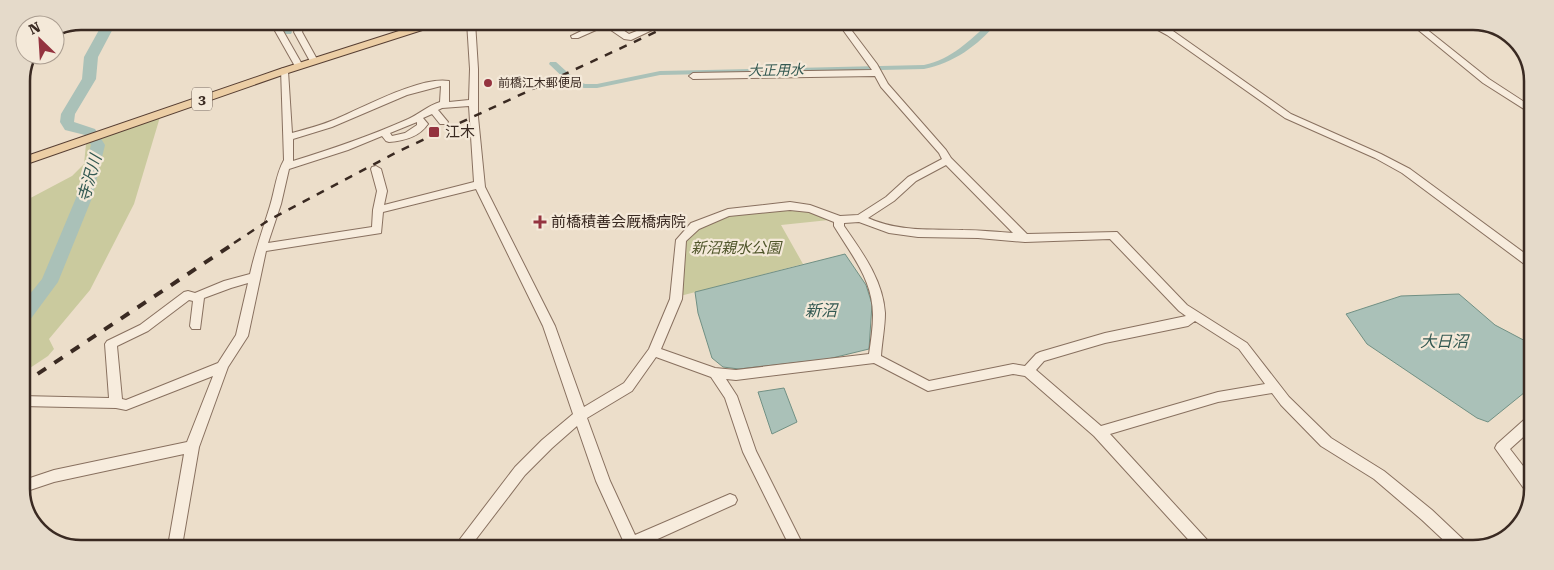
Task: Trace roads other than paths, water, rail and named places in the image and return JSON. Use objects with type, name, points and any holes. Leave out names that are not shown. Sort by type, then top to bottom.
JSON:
[{"type":"main road","name":"3","points":[[30,159],[284,71],[412,30]]},
{"type":"street","points":[[280,30],[306,64]]},
{"type":"street","points":[[299,30],[306,64]]},
{"type":"street","points":[[472,30],[474,69],[472,103],[480,184],[486,201],[549,326],[604,482],[630,540]]},
{"type":"street","points":[[575,36],[589,30]]},
{"type":"street","points":[[616,30],[627,37],[646,30]]},
{"type":"street","points":[[847,30],[884,85],[943,152],[947,160],[984,200],[1025,238]]},
{"type":"street","points":[[1164,30],[1288,116],[1378,156],[1406,171],[1524,258]]},
{"type":"street","points":[[1422,30],[1486,81],[1524,106]]},
{"type":"street","points":[[693,76],[875,69]]},
{"type":"street","points":[[176,540],[192,447],[225,363],[242,336],[261,248],[276,204],[285,167],[289,160],[284,71]]},
{"type":"street","points":[[288,137],[329,125],[438,82],[446,83],[444,104]]},
{"type":"street","points":[[285,167],[345,148],[417,117],[432,108],[444,104],[472,103]]},
{"type":"street","points":[[432,108],[443,122]]},
{"type":"street","points":[[466,540],[520,472],[547,444],[580,416],[628,387],[654,351],[676,299],[681,240],[695,226],[728,213],[790,206],[810,210],[839,220],[860,218],[890,199],[912,179],[947,160]]},
{"type":"street","points":[[261,248],[377,230],[378,210],[382,191],[376,170]]},
{"type":"street","points":[[378,210],[480,184]]},
{"type":"street","points":[[860,218],[876,227],[899,233],[980,234],[1025,238],[1113,235],[1183,308],[1244,346],[1285,401],[1326,442],[1379,475],[1428,515],[1454,540]]},
{"type":"street","points":[[839,220],[839,226],[861,259],[877,296],[879,314],[875,358]]},
{"type":"street","points":[[196,297],[228,284],[255,277]]},
{"type":"street","points":[[116,403],[111,344],[144,328],[188,295],[200,299],[196,326]]},
{"type":"street","points":[[1028,370],[1040,357],[1106,338],[1188,321],[1194,315]]},
{"type":"street","points":[[654,351],[715,373],[736,375],[875,358],[928,386],[1012,369],[1028,370],[1099,432],[1198,540]]},
{"type":"street","points":[[30,401],[116,403],[126,405],[225,363]]},
{"type":"street","points":[[715,373],[731,396],[750,452],[794,540]]},
{"type":"street","points":[[1099,432],[1218,397],[1276,387]]},
{"type":"street","points":[[1524,428],[1502,448],[1524,478]]},
{"type":"street","points":[[30,484],[54,476],[192,447]]},
{"type":"street","points":[[643,540],[730,500]]},
{"type":"water","name":"新沼","points":[[845,254],[866,285],[872,304],[869,349],[828,359],[739,369],[723,367],[712,358],[698,313],[695,292]]},
{"type":"water","name":"大日沼","points":[[1459,294],[1495,325],[1524,340],[1524,393],[1488,422],[1477,418],[1367,344],[1346,314],[1401,296]]},
{"type":"water","points":[[784,388],[797,422],[772,434],[758,392]]},
{"type":"waterway","name":"寺沢川","points":[[30,307],[49,282],[84,198],[98,145],[90,132],[70,127],[67,122],[68,114],[89,79],[91,57],[106,30]]},
{"type":"waterway","name":"大正用水","points":[[553,64],[573,82],[584,86],[597,86],[660,73],[924,67],[935,65],[954,57],[986,30]]},
{"type":"railway","points":[[234,243],[269,220],[397,152],[660,30]]},
{"type":"railway","points":[[30,379],[236,242]]},
{"type":"place","name":"前橋江木郵便局","points":[[488,83]]},
{"type":"place","name":"江木","points":[[434,132]]},
{"type":"place","name":"前橋積善会厩橋病院","points":[[540,222]]},
{"type":"park label","name":"新沼親水公園","points":[[736,248]]}]
